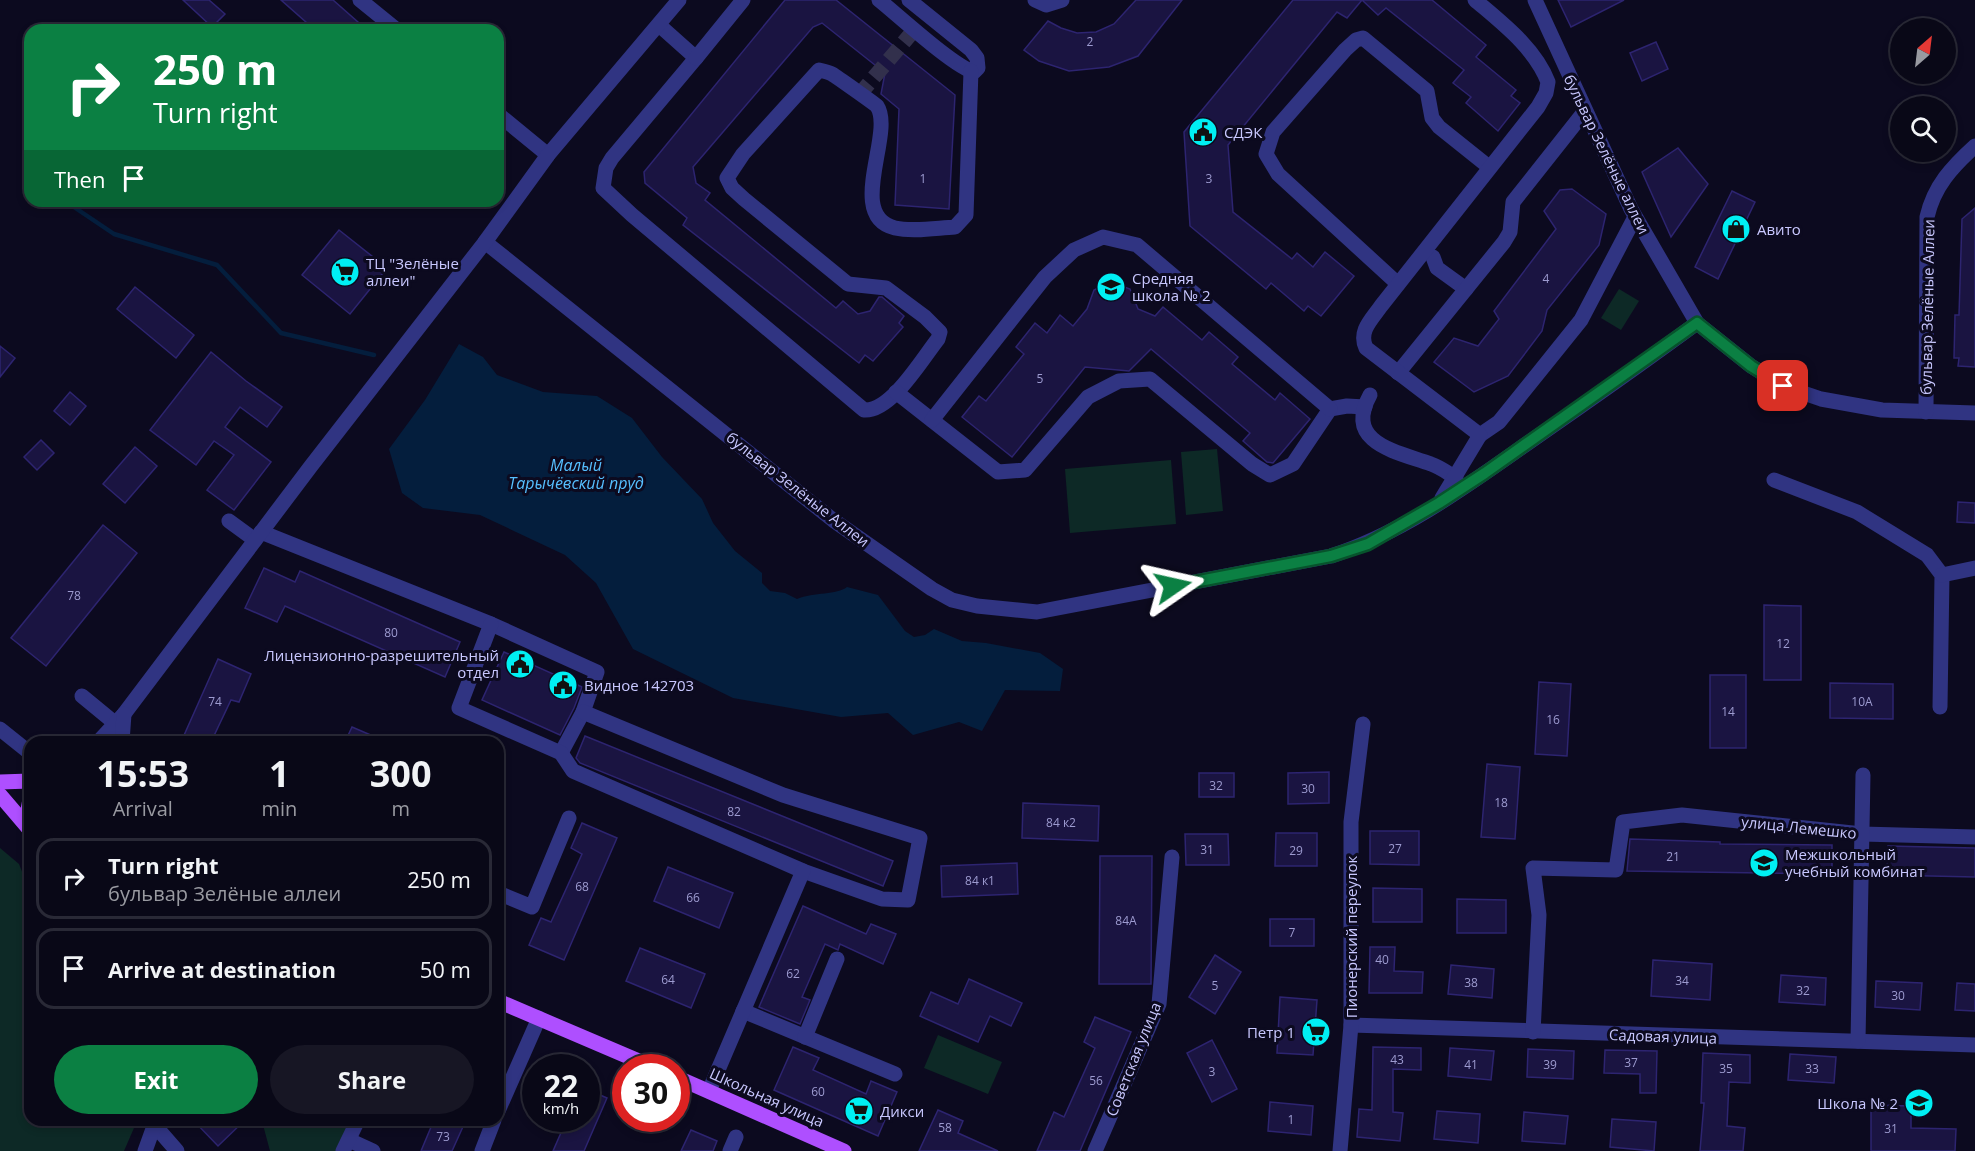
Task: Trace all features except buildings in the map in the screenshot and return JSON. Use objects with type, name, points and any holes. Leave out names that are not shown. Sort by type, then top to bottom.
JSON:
[{"type":"main road","points":[[0,782],[24,781]]},
{"type":"main road","points":[[0,795],[24,823]]},
{"type":"main road","points":[[504,1004],[622,1054]]},
{"type":"main road","name":"Школьная улица","points":[[690,1083],[844,1151]]},
{"type":"street","points":[[360,0],[389,24]]},
{"type":"street","points":[[104,736],[120,719],[485,242],[548,155],[679,0]]},
{"type":"street","points":[[743,0],[612,158],[606,168],[603,188],[864,410],[871,411],[888,402],[938,339],[940,332],[893,291],[886,288],[848,284],[744,199],[732,188],[727,178],[743,154],[819,70],[832,74],[876,105],[880,117],[873,209],[878,218],[894,228],[955,227],[966,215],[971,71]]},
{"type":"street","points":[[879,0],[949,56],[974,72],[978,68],[977,58],[971,50],[909,0]]},
{"type":"street","points":[[1035,0],[1046,5],[1062,0]]},
{"type":"street","points":[[1475,0],[1500,21],[1531,53],[1548,82],[1545,93],[1538,107],[1398,284],[1366,328],[1363,339],[1366,348],[1480,435]]},
{"type":"street","name":"бульвар Зелёные аллеи","points":[[1535,0],[1635,217],[1697,323],[1751,366],[1783,386],[1821,399],[1882,410],[1975,413]]},
{"type":"street","points":[[660,25],[696,58]]},
{"type":"street","points":[[1398,284],[1278,174],[1266,154],[1273,132],[1345,50],[1356,40],[1363,38],[1427,91],[1432,118],[1438,127],[1489,167]]},
{"type":"street","points":[[1398,373],[1510,232],[1513,202],[1585,111]]},
{"type":"street","points":[[504,119],[548,155]]},
{"type":"street","name":"бульвар Зелёные Аллеи","points":[[1926,412],[1928,217],[1931,200],[1953,166],[1975,146]]},
{"type":"street","points":[[1439,503],[1480,435],[1499,422],[1581,320],[1635,217]]},
{"type":"street","points":[[932,420],[1045,277],[1074,250],[1103,237],[1137,245],[1330,409]]},
{"type":"street","name":"бульвар Зелёные Аллеи","points":[[485,242],[833,520],[932,589],[952,600],[977,606],[1037,612],[1331,556],[1368,544],[1439,503],[1622,378],[1697,323]]},
{"type":"street","points":[[1433,257],[1437,268],[1466,289]]},
{"type":"street","points":[[896,392],[998,472],[1025,470],[1088,397],[1119,381],[1150,379],[1252,464],[1270,475],[1293,464],[1330,409],[1367,401],[1363,414],[1365,427],[1371,437],[1385,448],[1432,464],[1456,478]]},
{"type":"street","points":[[1774,480],[1857,512],[1928,555],[1942,575],[1940,707]]},
{"type":"street","points":[[229,521],[258,536],[492,624],[597,672],[583,712],[561,753]]},
{"type":"street","points":[[1942,575],[1975,568]]},
{"type":"street","points":[[492,624],[459,708],[561,753],[573,771],[803,871],[882,899],[908,900],[920,838],[783,795],[583,712]]},
{"type":"street","points":[[82,696],[120,719]]},
{"type":"street","points":[[120,719],[121,736]]},
{"type":"street","name":"Пионерский переулок","points":[[1340,1151],[1351,1025],[1351,822],[1363,724]]},
{"type":"street","points":[[0,729],[24,748]]},
{"type":"street","points":[[1858,1041],[1863,776]]},
{"type":"street","name":"улица Лемешко","points":[[1533,1032],[1539,915],[1533,868],[1616,870],[1623,822],[1682,814],[1862,834],[1975,837]]},
{"type":"street","points":[[504,895],[532,907],[569,818]]},
{"type":"street","name":"Советская улица","points":[[1095,1151],[1158,1004],[1172,857]]},
{"type":"street","points":[[709,1091],[803,871]]},
{"type":"street","points":[[805,1036],[837,959]]},
{"type":"street","points":[[743,1011],[895,1074]]},
{"type":"street","points":[[504,1097],[538,1018]]},
{"type":"street","name":"Садовая улица","points":[[1351,1025],[1975,1045]]},
{"type":"street","points":[[145,1151],[151,1126]]},
{"type":"street","points":[[155,1126],[177,1151]]},
{"type":"street","points":[[355,1126],[346,1145],[373,1151]]},
{"type":"street","points":[[482,1151],[492,1126]]},
{"type":"green space","points":[[1619,289],[1639,301],[1621,330],[1601,318]]},
{"type":"green space","points":[[1217,449],[1223,511],[1186,515],[1181,452]]},
{"type":"green space","points":[[1171,460],[1176,524],[1070,533],[1065,469]]},
{"type":"green space","points":[[0,848],[19,864],[24,877],[24,1126],[135,1126],[124,1151],[0,1151]]},
{"type":"green space","points":[[938,1035],[1002,1062],[988,1094],[924,1068]]},
{"type":"green space","points":[[263,1126],[350,1126],[338,1151],[270,1151]]},
{"type":"water","name":"Малый Тарычёвский пруд","points":[[459,344],[483,357],[497,375],[543,392],[597,396],[632,418],[662,457],[702,499],[713,523],[735,551],[762,573],[762,583],[770,591],[785,593],[797,599],[843,590],[847,587],[878,595],[905,631],[914,637],[925,635],[934,629],[962,641],[1040,653],[1063,669],[1060,691],[1005,690],[982,731],[959,722],[913,735],[888,713],[841,717],[733,698],[633,649],[596,583],[565,555],[480,515],[423,508],[402,493],[389,449],[425,400]]},
{"type":"waterway","points":[[74,207],[114,234],[217,265],[281,333],[374,355]]},
{"type":"tunnel","points":[[859,95],[915,29]]},
{"type":"place","name":"СДЭК","points":[[1203,132]]},
{"type":"place","name":"Авито","points":[[1736,229]]},
{"type":"place","name":"ТЦ \"Зелёные аллеи\"","points":[[345,272]]},
{"type":"place","name":"Средняя школа № 2","points":[[1111,287]]},
{"type":"place","name":"Лицензионно-разрешительный отдел","points":[[520,664]]},
{"type":"place","name":"Видное 142703","points":[[563,685]]},
{"type":"place","name":"Межшкольный учебный комбинат","points":[[1764,863]]},
{"type":"place","name":"Петр 1","points":[[1316,1032]]},
{"type":"place","name":"Школа № 2","points":[[1919,1103]]},
{"type":"place","name":"Дикси","points":[[859,1111]]},
{"type":"route","points":[[1173,586],[1331,556],[1368,544],[1485,473],[1697,323],[1751,366],[1783,386]]}]
